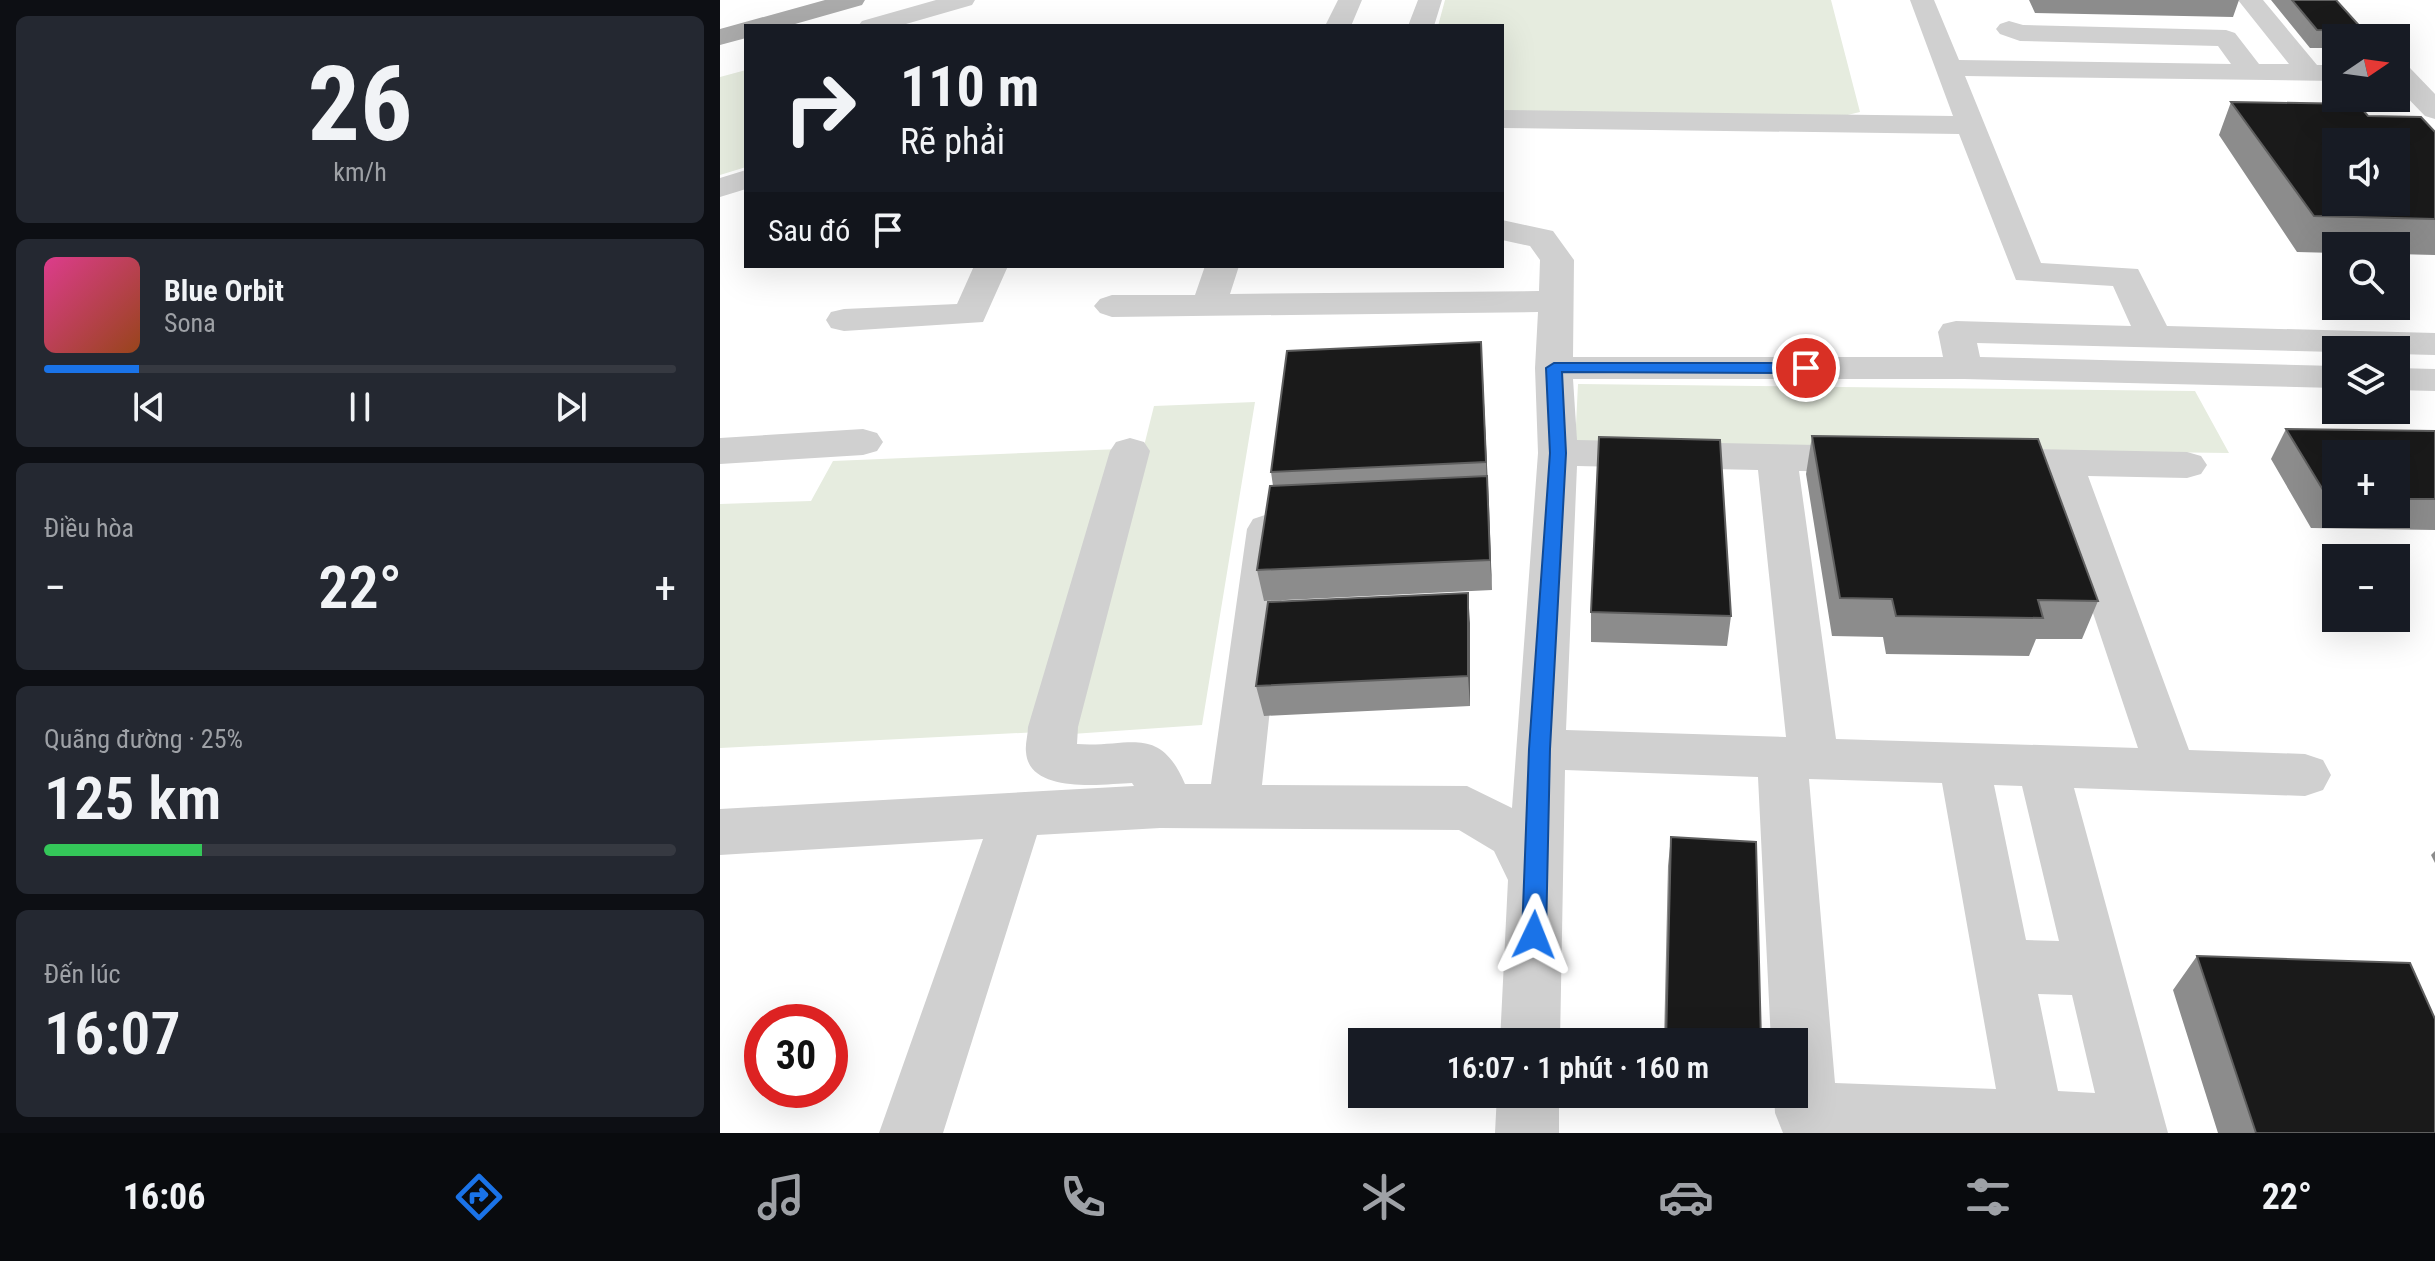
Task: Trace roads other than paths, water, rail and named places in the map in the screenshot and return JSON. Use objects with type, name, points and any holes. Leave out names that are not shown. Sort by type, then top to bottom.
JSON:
[{"type":"main road","points":[[776,24],[800,21],[837,2]]},
{"type":"street","points":[[878,24],[963,0]]},
{"type":"street","points":[[1339,24],[1350,0]]},
{"type":"street","points":[[1422,24],[1430,0]]},
{"type":"street","points":[[1922,0],[2028,273],[2126,276],[2154,336]]},
{"type":"street","points":[[2250,0],[2322,72]]},
{"type":"street","points":[[1946,63],[2015,19],[2020,33],[2226,38],[2251,72]]},
{"type":"street","points":[[1946,63],[2322,73]]},
{"type":"street","points":[[2410,74],[2435,74]]},
{"type":"street","points":[[2410,86],[2435,110]]},
{"type":"street","points":[[1504,119],[1970,125]]},
{"type":"street","points":[[720,188],[744,180]]},
{"type":"street","points":[[1504,230],[1541,238],[1557,260],[1554,368],[1558,453],[1540,749],[1531,1028]]},
{"type":"street","points":[[844,320],[970,314],[990,268]]},
{"type":"street","points":[[1209,305],[1221,268]]},
{"type":"street","points":[[1112,306],[1556,301]]},
{"type":"street","points":[[1964,368],[1956,332],[2435,344]]},
{"type":"street","points":[[1554,368],[1964,368],[2322,377]]},
{"type":"street","points":[[2410,379],[2435,380]]},
{"type":"street","points":[[720,451],[863,442]]},
{"type":"street","points":[[1130,451],[1053,727],[1051,755],[1067,764],[1134,762],[1152,768],[1163,784],[1160,806]]},
{"type":"street","points":[[1558,453],[1904,460]]},
{"type":"street","points":[[1777,458],[1798,759],[1806,1113],[2034,1128],[2136,1129],[2043,767]]},
{"type":"street","points":[[1952,460],[2187,465]]},
{"type":"street","points":[[2063,462],[2171,771]]},
{"type":"street","points":[[1234,807],[1273,484]]},
{"type":"street","points":[[1540,749],[2305,775]]},
{"type":"street","points":[[1964,764],[2034,1128]]},
{"type":"street","points":[[720,832],[1017,817],[1160,806],[1467,808],[1513,835],[1536,881]]},
{"type":"street","points":[[911,1133],[1017,817]]},
{"type":"street","points":[[2003,966],[2095,969]]},
{"type":"street","points":[[1527,1133],[1528,1108]]}]
